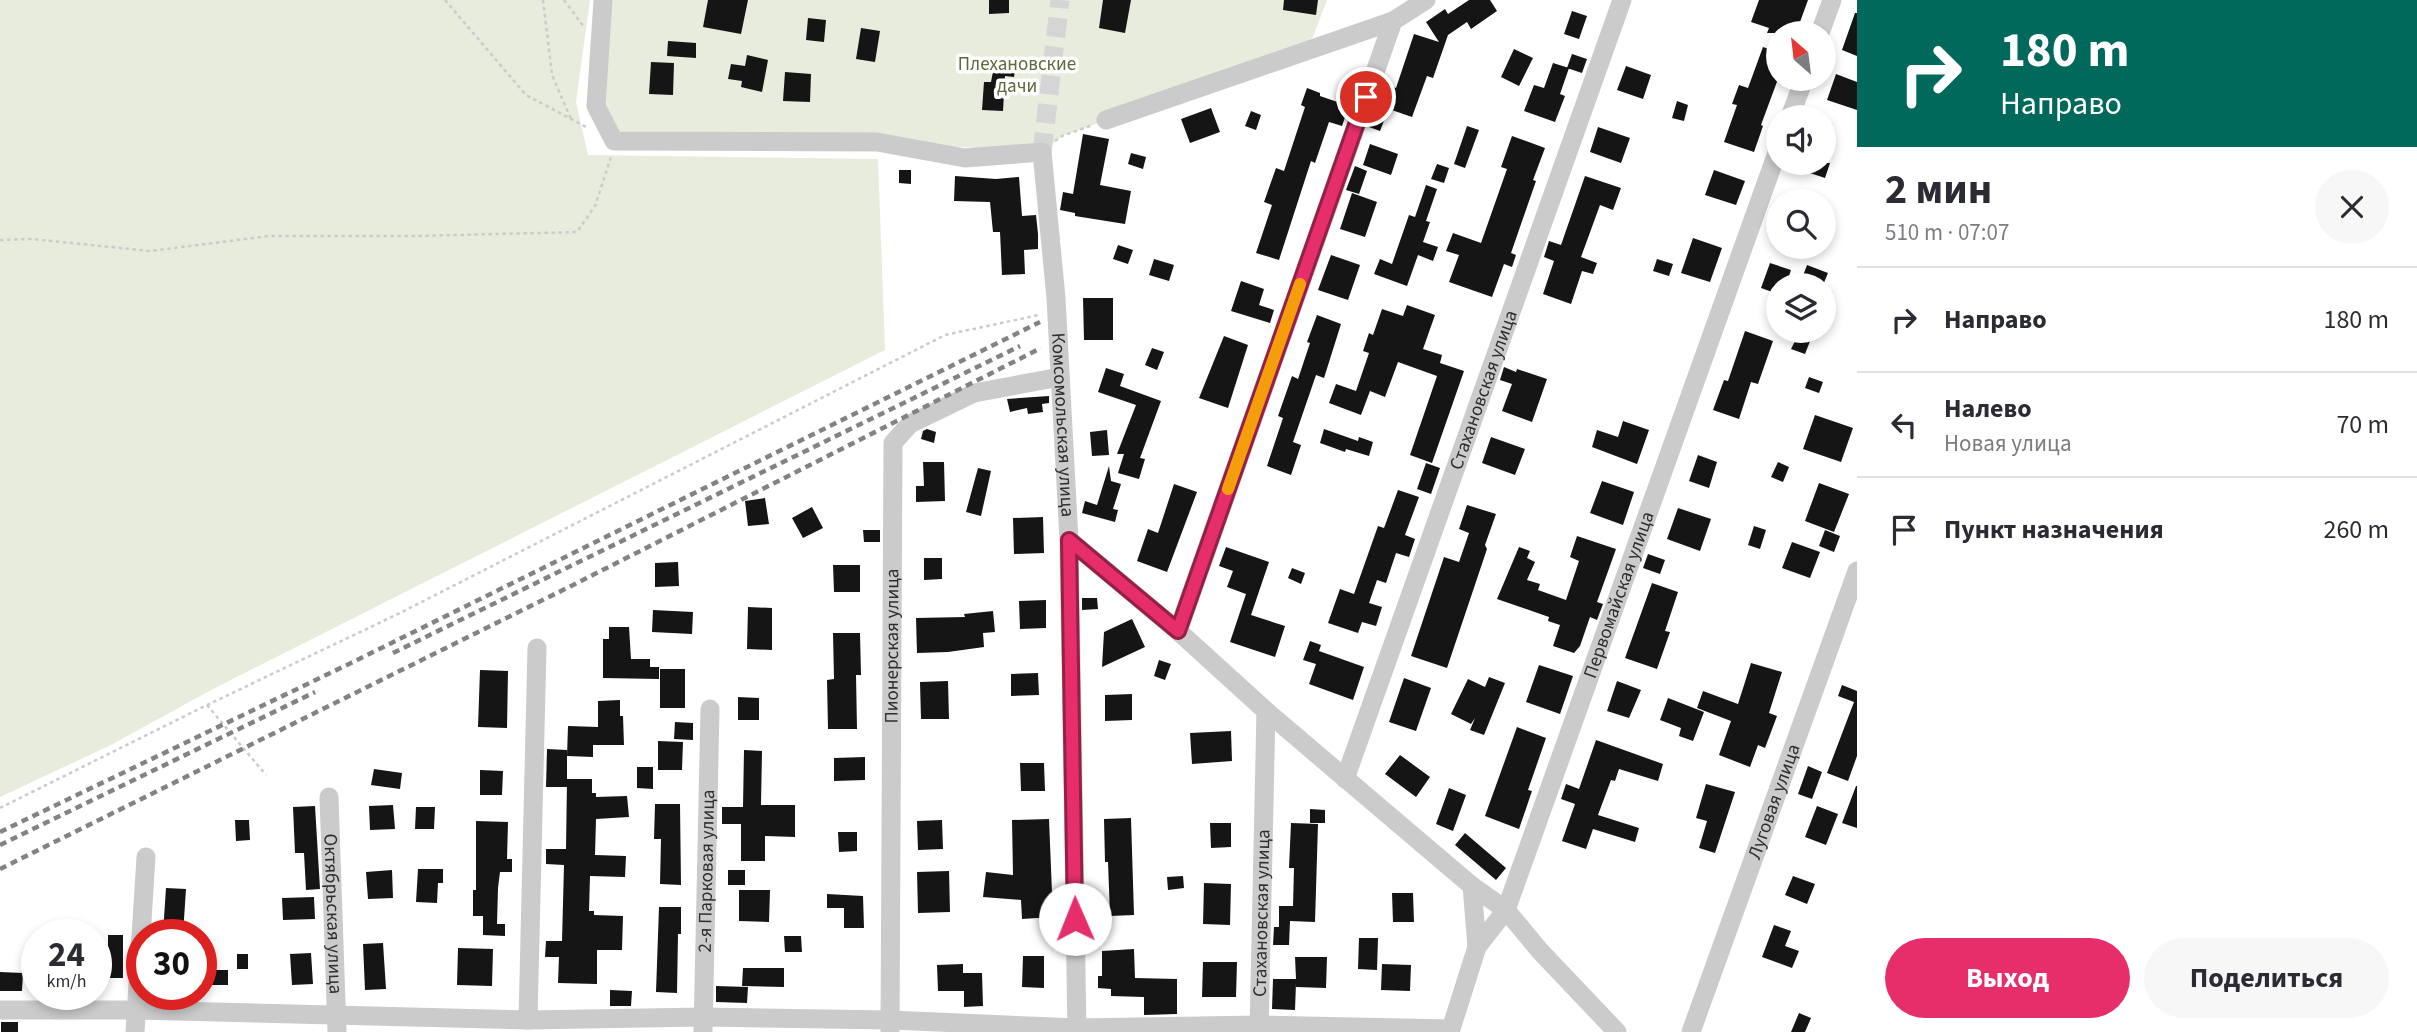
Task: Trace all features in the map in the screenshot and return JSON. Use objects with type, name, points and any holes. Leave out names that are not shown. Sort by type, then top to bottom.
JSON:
[{"type":"street","points":[[603,0],[596,106],[614,141],[877,142],[964,158],[1042,152]]},
{"type":"street","points":[[1106,120],[1393,21],[1426,0]]},
{"type":"street","name":"Стахановская улица","points":[[1345,779],[1622,0]]},
{"type":"street","points":[[1824,21],[1832,0]]},
{"type":"street","points":[[1178,631],[1393,21]]},
{"type":"street","name":"Комсомольская улица","points":[[1042,152],[1056,312],[1069,540],[1077,1030]]},
{"type":"street","name":"Первомайская улица","points":[[1450,1030],[1478,947],[1506,910],[1769,175]]},
{"type":"street","name":"Пионерская улица","points":[[890,1026],[892,443],[910,424],[974,393],[1060,377]]},
{"type":"street","points":[[1069,540],[1178,631],[1345,779],[1472,886],[1506,910],[1540,951],[1617,1032]]},
{"type":"street","name":"Луговая улица","points":[[1691,1032],[1857,570]]},
{"type":"street","points":[[528,1020],[537,648]]},
{"type":"street","name":"2-я Парковая улица","points":[[703,1025],[710,709]]},
{"type":"street","name":"Стахановская улица","points":[[1259,1028],[1266,711]]},
{"type":"street","name":"Октябрьская улица","points":[[329,797],[337,1023]]},
{"type":"street","points":[[142,919],[146,857]]},
{"type":"street","points":[[1472,886],[1478,947]]},
{"type":"street","points":[[0,1010],[126,1010]]},
{"type":"street","points":[[135,1032],[136,1010],[337,1023],[528,1020],[1077,1030],[1450,1030]]},
{"type":"path","points":[[0,240],[32,239],[150,251],[269,236],[577,232],[595,206],[610,163],[614,141],[526,95],[445,0]]},
{"type":"path","points":[[543,0],[552,75],[571,119]]},
{"type":"path","points":[[564,0],[599,50]]},
{"type":"path","points":[[1042,152],[1062,136],[1106,120]]},
{"type":"path","points":[[0,808],[400,613],[945,335],[1056,312]]},
{"type":"path","points":[[207,705],[266,775]]},
{"type":"green space","points":[[0,0],[590,0],[576,102],[588,155],[878,159],[885,350],[211,690],[111,745],[0,797]]},
{"type":"green space","name":"Плехановские дачи","points":[[603,0],[1327,0],[1308,50],[1062,136],[1042,152],[877,142],[614,141],[596,106]]},
{"type":"building","points":[[708,0],[748,0],[741,34],[703,27]]},
{"type":"building","points":[[989,0],[1009,0],[1009,13],[989,14]]},
{"type":"building","points":[[1103,0],[1131,0],[1125,33],[1099,28]]},
{"type":"building","points":[[1284,0],[1318,0],[1316,15],[1283,10]]},
{"type":"building","points":[[1469,0],[1490,0],[1497,11],[1471,29],[1467,22],[1448,35],[1433,78],[1427,76],[1412,117],[1383,107],[1390,86],[1396,88],[1414,34],[1439,42],[1426,22],[1445,9],[1448,14]]},
{"type":"building","points":[[1759,0],[1808,0],[1800,21],[1766,21],[1766,27],[1751,22]]},
{"type":"building","points":[[1572,11],[1587,16],[1579,39],[1564,34]]},
{"type":"building","points":[[1857,13],[1857,56],[1842,50]]},
{"type":"building","points":[[808,18],[826,20],[824,42],[806,40]]},
{"type":"building","points":[[861,28],[880,31],[875,62],[856,59]]},
{"type":"building","points":[[668,41],[696,43],[696,58],[667,56]]},
{"type":"building","points":[[1763,47],[1766,48],[1766,91],[1774,91],[1768,105],[1766,105],[1761,125],[1763,126],[1754,152],[1724,142],[1737,105],[1732,104],[1739,85],[1748,88]]},
{"type":"building","points":[[1514,49],[1533,58],[1519,86],[1501,77]]},
{"type":"building","points":[[1572,54],[1587,59],[1582,73],[1567,68]]},
{"type":"building","points":[[747,55],[768,60],[762,92],[741,87],[742,81],[728,79],[731,64],[745,66]]},
{"type":"building","points":[[995,61],[1016,65],[1014,77],[1005,76],[1003,111],[982,110],[984,82],[991,82]]},
{"type":"building","points":[[651,62],[674,63],[673,95],[649,94]]},
{"type":"building","points":[[1553,63],[1569,68],[1560,94],[1565,96],[1555,122],[1524,111],[1534,85],[1544,88]]},
{"type":"building","points":[[1626,66],[1651,75],[1643,99],[1617,90]]},
{"type":"building","points":[[785,72],[811,74],[810,102],[783,101]]},
{"type":"building","points":[[1836,74],[1857,82],[1857,110],[1827,100],[1830,91],[1836,91]]},
{"type":"building","points":[[1307,88],[1320,93],[1320,96],[1349,106],[1342,126],[1329,122],[1315,163],[1311,161],[1279,260],[1256,253],[1272,205],[1264,202],[1276,168],[1284,171],[1305,107],[1301,105]]},
{"type":"building","points":[[1677,101],[1688,105],[1684,121],[1672,118]]},
{"type":"building","points":[[1211,108],[1220,132],[1190,143],[1181,119]]},
{"type":"building","points":[[1375,109],[1387,113],[1380,131],[1369,127]]},
{"type":"building","points":[[1251,111],[1261,115],[1256,130],[1245,126]]},
{"type":"building","points":[[1467,126],[1479,130],[1465,168],[1454,164]]},
{"type":"building","points":[[1598,127],[1630,138],[1621,163],[1590,152]]},
{"type":"building","points":[[1083,134],[1109,139],[1100,185],[1131,191],[1125,224],[1075,216],[1075,213],[1060,210],[1063,192],[1073,194]]},
{"type":"building","points":[[1512,136],[1545,148],[1511,253],[1516,255],[1512,267],[1504,264],[1492,297],[1449,282],[1459,255],[1446,251],[1453,233],[1481,243],[1507,169],[1501,167]]},
{"type":"building","points":[[1370,144],[1398,154],[1391,175],[1363,165]]},
{"type":"building","points":[[1131,153],[1146,157],[1143,169],[1128,164]]},
{"type":"building","points":[[1437,164],[1449,168],[1444,183],[1431,179]]},
{"type":"building","points":[[1355,166],[1367,171],[1359,194],[1346,190]]},
{"type":"building","points":[[899,170],[911,170],[911,184],[899,183]]},
{"type":"building","points":[[1714,170],[1745,181],[1736,205],[1705,195]]},
{"type":"building","points":[[955,176],[996,179],[1019,177],[1022,216],[1036,215],[1038,234],[1038,249],[1024,250],[1025,274],[1002,275],[1000,232],[993,232],[990,202],[954,201]]},
{"type":"building","points":[[1585,176],[1621,188],[1613,210],[1600,205],[1581,257],[1597,263],[1593,274],[1582,271],[1571,304],[1543,294],[1554,261],[1544,257],[1549,241],[1561,245]]},
{"type":"building","points":[[1426,185],[1437,189],[1426,221],[1430,222],[1423,242],[1438,247],[1433,261],[1418,255],[1407,286],[1374,274],[1380,259],[1392,264],[1409,215],[1415,217]]},
{"type":"building","points":[[1352,193],[1377,202],[1365,237],[1340,229]]},
{"type":"building","points":[[1693,238],[1722,248],[1710,282],[1681,273]]},
{"type":"building","points":[[1118,245],[1133,250],[1128,264],[1113,259]]},
{"type":"building","points":[[1331,255],[1360,265],[1348,300],[1318,290]]},
{"type":"building","points":[[1154,259],[1174,265],[1169,281],[1149,275]]},
{"type":"building","points":[[1657,259],[1673,264],[1669,276],[1653,271]]},
{"type":"building","points":[[1770,263],[1791,270],[1790,273],[1766,273]]},
{"type":"building","points":[[1807,265],[1828,273],[1804,273]]},
{"type":"building","points":[[1766,274],[1766,290],[1761,288]]},
{"type":"building","points":[[1241,281],[1264,289],[1259,305],[1274,310],[1270,323],[1231,311]]},
{"type":"building","points":[[1083,298],[1113,298],[1113,340],[1084,340]]},
{"type":"building","points":[[1407,305],[1435,315],[1423,349],[1442,355],[1440,363],[1464,371],[1432,463],[1410,455],[1437,376],[1398,362],[1385,397],[1370,391],[1361,415],[1329,403],[1336,384],[1356,391],[1369,353],[1363,351],[1369,333],[1373,335],[1382,309],[1403,316]]},
{"type":"building","points":[[1317,315],[1341,324],[1324,378],[1316,375],[1293,442],[1301,445],[1291,475],[1267,466],[1283,418],[1278,416],[1292,376],[1298,379]]},
{"type":"building","points":[[1745,331],[1766,338],[1766,343],[1772,343],[1758,384],[1751,382],[1739,419],[1713,410],[1724,380],[1728,381]]},
{"type":"building","points":[[1224,336],[1248,345],[1228,408],[1199,398]]},
{"type":"building","points":[[1794,343],[1809,343],[1805,354],[1791,349]]},
{"type":"building","points":[[1152,348],[1164,352],[1157,370],[1145,365]]},
{"type":"building","points":[[1504,367],[1547,379],[1532,422],[1502,411],[1512,384],[1500,380]]},
{"type":"building","points":[[1106,368],[1124,374],[1120,386],[1161,401],[1140,458],[1145,459],[1139,479],[1118,473],[1124,454],[1117,454],[1136,405],[1098,392]]},
{"type":"building","points":[[1809,377],[1823,382],[1819,393],[1805,388]]},
{"type":"building","points":[[1049,396],[1049,403],[1042,404],[1043,412],[1028,414],[1027,408],[1010,412],[1007,399]]},
{"type":"building","points":[[1815,415],[1853,428],[1841,462],[1803,449]]},
{"type":"building","points":[[1623,421],[1649,430],[1637,464],[1592,447],[1597,430],[1618,437]]},
{"type":"building","points":[[927,429],[936,432],[934,443],[921,439],[923,431]]},
{"type":"building","points":[[1324,429],[1358,441],[1359,437],[1373,442],[1369,456],[1346,449],[1345,452],[1320,443]]},
{"type":"building","points":[[1107,430],[1109,455],[1092,456],[1090,432]]},
{"type":"building","points":[[1491,437],[1525,449],[1515,475],[1482,463]]},
{"type":"building","points":[[1698,455],[1717,462],[1709,488],[1689,481]]},
{"type":"building","points":[[923,462],[944,462],[945,501],[916,502],[916,486],[924,486]]},
{"type":"building","points":[[1778,462],[1789,467],[1783,482],[1771,477]]},
{"type":"building","points":[[1426,463],[1440,468],[1431,494],[1417,489]]},
{"type":"building","points":[[1109,466],[1111,481],[1121,484],[1113,509],[1118,510],[1115,522],[1082,513],[1085,501],[1097,505]]},
{"type":"building","points":[[978,468],[991,471],[981,516],[966,512]]},
{"type":"building","points":[[1602,481],[1634,492],[1623,525],[1590,513]]},
{"type":"building","points":[[1819,483],[1849,494],[1834,532],[1805,521]]},
{"type":"building","points":[[1174,484],[1197,492],[1167,572],[1137,561],[1148,529],[1158,533]]},
{"type":"building","points":[[1398,490],[1419,497],[1405,535],[1415,539],[1409,557],[1396,553],[1386,583],[1377,580],[1369,603],[1382,607],[1376,626],[1362,622],[1358,633],[1328,623],[1340,589],[1354,594],[1378,526],[1384,528]]},
{"type":"building","points":[[765,498],[769,524],[748,526],[745,501]]},
{"type":"building","points":[[1467,505],[1496,514],[1447,668],[1411,656],[1444,557],[1459,562],[1469,533],[1459,529]]},
{"type":"building","points":[[812,507],[823,528],[803,538],[792,518]]},
{"type":"building","points":[[1678,508],[1711,519],[1700,551],[1667,539]]},
{"type":"building","points":[[1043,517],[1044,553],[1014,554],[1013,518]]},
{"type":"building","points":[[1754,526],[1766,530],[1760,549],[1748,545]]},
{"type":"building","points":[[863,530],[880,530],[880,542],[864,542]]},
{"type":"building","points":[[1825,530],[1840,536],[1834,552],[1819,546]]},
{"type":"building","points":[[1577,536],[1616,549],[1597,602],[1603,604],[1597,620],[1590,617],[1580,646],[1574,653],[1553,646],[1560,625],[1548,621],[1549,617],[1497,599],[1519,547],[1530,551],[1527,558],[1535,562],[1527,580],[1540,584],[1538,590],[1566,600],[1579,561],[1570,557]]},
{"type":"building","points":[[1792,542],[1820,552],[1810,578],[1782,568]]},
{"type":"building","points":[[1226,547],[1269,562],[1251,615],[1285,626],[1275,657],[1230,642],[1246,594],[1227,587],[1233,571],[1219,566]]},
{"type":"building","points":[[1648,554],[1665,560],[1660,574],[1643,568]]},
{"type":"building","points":[[924,558],[942,558],[942,579],[924,580]]},
{"type":"building","points":[[678,562],[679,586],[655,587],[655,563]]},
{"type":"building","points":[[833,565],[860,565],[860,592],[834,592]]},
{"type":"building","points":[[1292,568],[1305,573],[1301,584],[1288,578]]},
{"type":"building","points":[[1652,583],[1678,592],[1665,631],[1670,632],[1657,669],[1625,658]]},
{"type":"building","points":[[1082,598],[1097,598],[1098,609],[1082,610]]},
{"type":"building","points":[[1046,600],[1046,628],[1020,629],[1019,601]]},
{"type":"building","points":[[748,607],[772,608],[772,650],[747,649]]},
{"type":"building","points":[[653,610],[693,612],[692,634],[652,632]]},
{"type":"building","points":[[993,611],[995,632],[983,633],[984,647],[917,653],[916,618],[965,617],[964,614]]},
{"type":"building","points":[[1132,619],[1145,647],[1102,667],[1104,632]]},
{"type":"building","points":[[609,627],[629,627],[631,659],[650,659],[650,667],[659,667],[659,679],[603,678],[603,639],[609,639]]},
{"type":"building","points":[[833,633],[860,633],[861,675],[856,675],[857,729],[828,729],[827,680],[834,679]]},
{"type":"building","points":[[1310,641],[1321,645],[1319,651],[1364,667],[1353,700],[1309,684],[1316,664],[1303,660]]},
{"type":"building","points":[[1159,660],[1171,664],[1165,680],[1154,676]]},
{"type":"building","points":[[1751,663],[1782,672],[1769,713],[1777,716],[1765,748],[1758,745],[1750,767],[1719,755],[1731,721],[1697,708],[1703,691],[1738,704]]},
{"type":"building","points":[[1539,665],[1573,676],[1560,714],[1526,702]]},
{"type":"building","points":[[660,669],[685,669],[685,708],[660,708]]},
{"type":"building","points":[[480,670],[508,671],[507,728],[478,727]]},
{"type":"building","points":[[1038,673],[1039,695],[1011,696],[1011,674]]},
{"type":"building","points":[[1489,677],[1505,683],[1484,735],[1470,730],[1475,718],[1471,724],[1451,714],[1468,679],[1485,687]]},
{"type":"building","points":[[1404,678],[1431,688],[1416,731],[1389,722]]},
{"type":"building","points":[[948,681],[949,719],[921,719],[920,682]]},
{"type":"building","points":[[1617,681],[1641,690],[1629,718],[1607,711]]},
{"type":"building","points":[[1842,685],[1857,691],[1857,756],[1848,781],[1827,773],[1854,702],[1838,696]]},
{"type":"building","points":[[1132,694],[1132,720],[1105,721],[1105,695]]},
{"type":"building","points":[[738,697],[759,698],[759,720],[738,720]]},
{"type":"building","points":[[1668,698],[1704,712],[1693,741],[1679,736],[1681,728],[1660,720]]},
{"type":"building","points":[[620,700],[624,745],[593,745],[593,757],[567,756],[568,726],[598,727],[598,701]]},
{"type":"building","points":[[675,722],[693,723],[693,740],[674,739]]},
{"type":"building","points":[[1517,727],[1546,738],[1528,790],[1532,791],[1519,829],[1485,816]]},
{"type":"building","points":[[1231,731],[1232,761],[1192,764],[1190,733]]},
{"type":"building","points":[[1596,740],[1663,764],[1658,781],[1619,769],[1615,781],[1611,780],[1598,815],[1639,828],[1635,842],[1593,829],[1586,849],[1562,841],[1575,804],[1561,799],[1566,784],[1579,789]]},
{"type":"building","points":[[658,741],[683,742],[682,770],[658,770]]},
{"type":"building","points":[[547,749],[567,750],[567,787],[546,787]]},
{"type":"building","points":[[744,750],[762,751],[761,805],[795,805],[795,837],[765,836],[765,861],[741,861],[741,824],[722,824],[722,807],[743,807]]},
{"type":"building","points":[[1400,755],[1430,777],[1416,797],[1385,774]]},
{"type":"building","points":[[865,757],[865,780],[834,781],[834,758]]},
{"type":"building","points":[[1020,763],[1044,763],[1045,791],[1021,791]]},
{"type":"building","points":[[1808,766],[1822,772],[1812,799],[1798,794]]},
{"type":"building","points":[[637,767],[653,767],[653,789],[637,788]]},
{"type":"building","points":[[374,769],[402,773],[400,789],[371,785]]},
{"type":"building","points":[[480,770],[503,771],[502,795],[480,795]]},
{"type":"building","points":[[567,779],[592,779],[592,793],[596,793],[596,797],[627,796],[629,817],[596,819],[595,855],[626,856],[625,877],[590,876],[589,911],[594,911],[594,915],[623,916],[622,950],[597,950],[597,984],[558,983],[559,957],[545,957],[546,941],[562,941],[564,865],[546,864],[546,849],[566,849]]},
{"type":"building","points":[[1706,784],[1735,792],[1715,853],[1699,848],[1707,821],[1696,818]]},
{"type":"building","points":[[1857,786],[1857,828],[1842,823]]},
{"type":"building","points":[[1449,788],[1466,795],[1453,831],[1436,824]]},
{"type":"building","points":[[655,804],[680,804],[681,885],[660,884],[661,839],[654,839]]},
{"type":"building","points":[[393,805],[395,829],[370,830],[369,806]]},
{"type":"building","points":[[315,806],[320,889],[306,890],[304,853],[295,853],[293,807]]},
{"type":"building","points":[[1817,806],[1838,814],[1826,845],[1805,837]]},
{"type":"building","points":[[416,807],[435,807],[434,829],[415,829]]},
{"type":"building","points":[[1310,809],[1325,810],[1325,823],[1310,823]]},
{"type":"building","points":[[1131,818],[1134,915],[1110,916],[1104,819]]},
{"type":"building","points":[[1049,819],[1053,917],[1022,919],[1021,900],[983,897],[986,872],[1013,875],[1012,820]]},
{"type":"building","points":[[235,820],[249,820],[250,840],[236,841]]},
{"type":"building","points":[[942,820],[943,849],[918,850],[917,821]]},
{"type":"building","points":[[476,821],[508,822],[507,859],[512,859],[512,872],[500,872],[497,924],[505,924],[505,936],[483,935],[483,916],[473,916],[473,890],[476,890]]},
{"type":"building","points":[[1210,823],[1231,823],[1231,847],[1211,848]]},
{"type":"building","points":[[1291,823],[1318,824],[1315,922],[1290,921],[1289,945],[1273,945],[1274,927],[1279,927],[1279,906],[1293,906],[1294,868],[1289,868]]},
{"type":"building","points":[[838,832],[857,832],[857,851],[839,852]]},
{"type":"building","points":[[1465,833],[1506,868],[1496,880],[1455,845]]},
{"type":"building","points":[[418,869],[443,869],[443,883],[438,883],[437,903],[416,902]]},
{"type":"building","points":[[392,870],[393,898],[368,899],[366,872]]},
{"type":"building","points":[[728,870],[745,870],[745,885],[728,885]]},
{"type":"building","points":[[949,871],[950,912],[918,913],[917,872]]},
{"type":"building","points":[[1183,876],[1184,888],[1168,890],[1167,877]]},
{"type":"building","points":[[1793,876],[1815,884],[1807,904],[1785,895]]},
{"type":"building","points":[[1204,883],[1231,884],[1230,925],[1203,924]]},
{"type":"building","points":[[166,888],[186,889],[184,919],[164,919]]},
{"type":"building","points":[[739,890],[770,890],[769,922],[739,921]]},
{"type":"building","points":[[1392,893],[1413,893],[1414,922],[1393,922]]},
{"type":"building","points":[[827,894],[863,896],[864,928],[844,928],[844,908],[827,908]]},
{"type":"building","points":[[314,897],[315,919],[283,920],[282,898]]},
{"type":"building","points":[[659,907],[681,907],[677,993],[656,992]]},
{"type":"building","points":[[1774,925],[1791,931],[1785,946],[1799,951],[1792,968],[1762,957]]},
{"type":"building","points":[[112,935],[123,935],[123,978],[112,978]]},
{"type":"building","points":[[784,936],[801,936],[802,952],[785,952]]},
{"type":"building","points":[[1359,938],[1378,938],[1377,970],[1358,969]]},
{"type":"building","points":[[383,943],[386,989],[365,990],[363,944]]},
{"type":"building","points":[[458,948],[493,949],[492,986],[457,985]]},
{"type":"building","points":[[1134,949],[1135,978],[1177,979],[1177,1014],[1144,1015],[1144,997],[1111,996],[1111,989],[1098,988],[1098,976],[1102,976],[1102,951]]},
{"type":"building","points":[[311,953],[313,984],[292,985],[290,954]]},
{"type":"building","points":[[237,954],[248,954],[248,969],[237,969]]},
{"type":"building","points":[[1023,956],[1044,956],[1044,988],[1022,987]]},
{"type":"building","points":[[1295,957],[1327,957],[1326,988],[1296,987],[1296,983],[1295,1010],[1272,1009],[1273,979],[1296,979]]},
{"type":"building","points":[[1203,962],[1237,962],[1236,997],[1202,997]]},
{"type":"building","points":[[963,964],[963,973],[982,973],[983,1006],[964,1007],[964,991],[938,991],[937,965]]},
{"type":"building","points":[[1382,964],[1411,965],[1410,991],[1381,990]]},
{"type":"building","points":[[743,968],[784,968],[784,987],[742,986]]},
{"type":"building","points":[[217,970],[228,970],[228,985],[217,985]]},
{"type":"building","points":[[0,972],[21,973],[21,991],[0,991]]},
{"type":"building","points":[[716,986],[748,987],[747,1003],[716,1002]]},
{"type":"building","points":[[610,990],[632,991],[631,1006],[610,1006]]},
{"type":"building","points":[[1799,1013],[1811,1018],[1805,1032],[1791,1032]]},
{"type":"building","points":[[1,1022],[18,1022],[18,1032],[1,1032]]},
{"type":"tunnel","points":[[1042,152],[1060,0]]},
{"type":"railway","points":[[0,832],[351,663],[1040,322]]},
{"type":"railway","points":[[393,653],[1020,346]]},
{"type":"railway","points":[[0,869],[571,586],[1041,348]]},
{"type":"railway","points":[[0,845],[315,692]]},
{"type":"slow traffic","points":[[1228,489],[1300,284]]},
{"type":"route","points":[[1075,919],[1069,540],[1178,631],[1366,97]]}]
